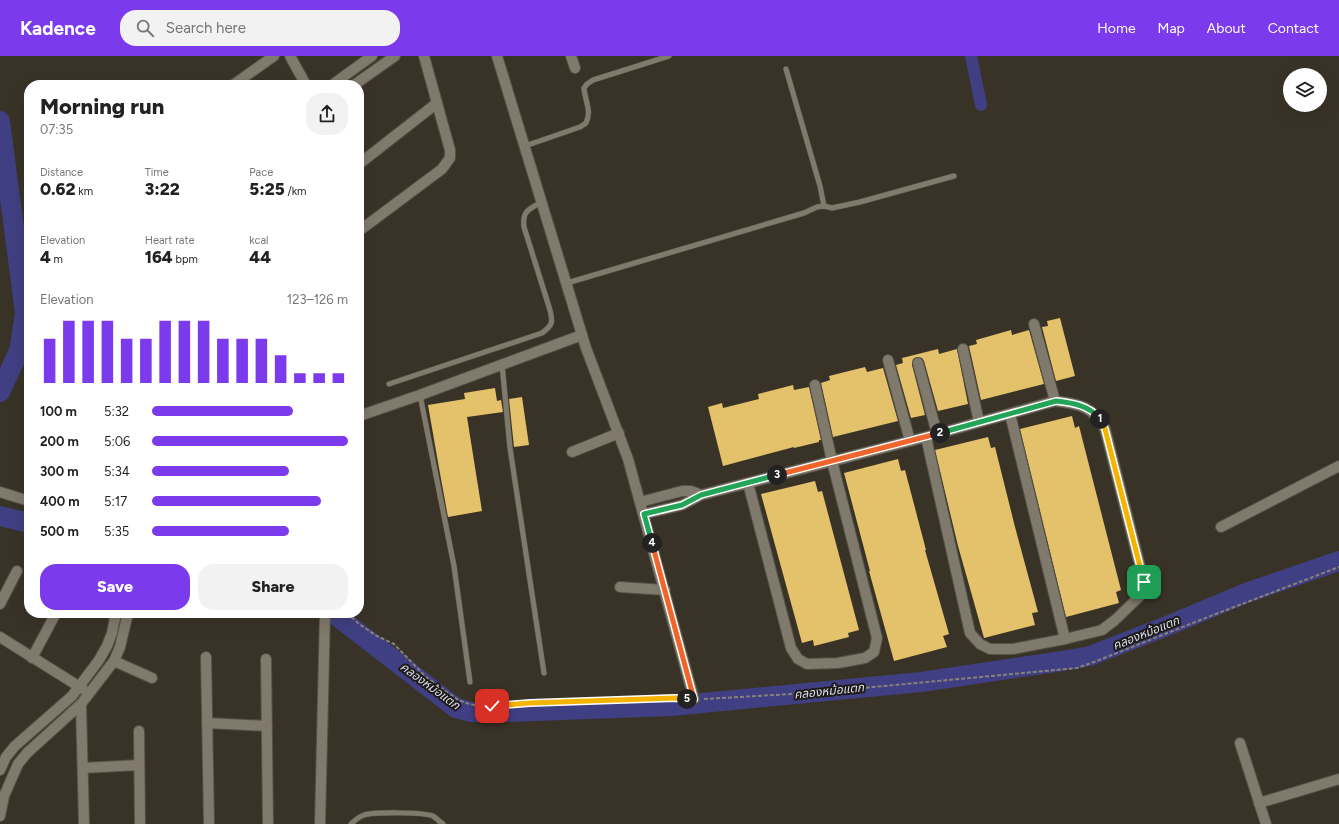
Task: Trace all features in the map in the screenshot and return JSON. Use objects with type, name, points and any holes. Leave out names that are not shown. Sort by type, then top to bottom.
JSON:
[{"type":"street","points":[[240,80],[274,56]]},
{"type":"street","points":[[290,56],[303,80]]},
{"type":"street","points":[[339,80],[372,56]]},
{"type":"street","points":[[361,80],[395,56]]},
{"type":"street","points":[[364,227],[442,169],[450,158],[450,150],[424,56]]},
{"type":"street","points":[[497,56],[586,348],[628,459],[694,699]]},
{"type":"street","points":[[571,56],[575,68]]},
{"type":"street","points":[[364,160],[437,102]]},
{"type":"street","points":[[1034,324],[1056,401]]},
{"type":"street","points":[[364,414],[582,335]]},
{"type":"street","points":[[963,349],[979,422]]},
{"type":"street","points":[[888,360],[910,441]]},
{"type":"street","points":[[918,363],[937,434]]},
{"type":"street","points":[[748,483],[791,648],[798,659],[807,664],[838,663],[865,658],[874,652],[877,638],[814,385]]},
{"type":"street","points":[[644,514],[682,505],[701,495],[926,437],[1056,401],[1075,403],[1089,410],[1098,417],[1105,429],[1144,582],[1143,593],[1115,620],[1102,630],[1013,649],[990,649],[980,644],[970,633],[926,437]]},
{"type":"street","points":[[1010,414],[1065,639]]},
{"type":"street","points":[[572,452],[619,433]]},
{"type":"street","points":[[1221,527],[1339,466]]},
{"type":"street","points":[[640,502],[682,491],[691,491],[701,495]]},
{"type":"street","points":[[0,492],[24,499]]},
{"type":"street","points":[[0,604],[17,571]]},
{"type":"street","points":[[620,586],[665,590]]},
{"type":"street","points":[[32,658],[53,618]]},
{"type":"street","points":[[0,770],[6,757],[15,746],[72,696],[107,646],[112,633],[115,618]]},
{"type":"street","points":[[0,816],[4,796],[18,764],[27,753],[81,704],[114,661],[120,647],[127,618]]},
{"type":"street","points":[[320,824],[325,618]]},
{"type":"street","points":[[1,641],[90,693]]},
{"type":"street","points":[[206,657],[209,824]]},
{"type":"street","points":[[266,659],[268,824]]},
{"type":"street","points":[[114,661],[152,678]]},
{"type":"street","points":[[81,704],[84,824]]},
{"type":"street","points":[[207,723],[267,726]]},
{"type":"street","points":[[139,731],[140,824]]},
{"type":"street","points":[[1240,743],[1266,824]]},
{"type":"street","points":[[83,768],[139,765]]},
{"type":"street","points":[[1259,803],[1339,779]]},
{"type":"lane","points":[[525,146],[580,127],[586,123],[589,111],[584,95],[584,88],[593,80],[670,56]]},
{"type":"lane","points":[[786,69],[820,186],[824,206]]},
{"type":"lane","points":[[567,284],[804,213],[817,207],[824,206],[832,208],[860,202],[954,176]]},
{"type":"lane","points":[[389,384],[542,333],[550,327],[552,320],[550,310],[524,227],[523,218],[527,210],[542,202]]},
{"type":"lane","points":[[502,364],[510,448],[544,673]]},
{"type":"lane","points":[[420,395],[454,566],[470,682]]},
{"type":"lane","points":[[351,824],[356,818],[363,815],[376,813],[420,814],[433,816],[443,824]]},
{"type":"path","points":[[352,618],[377,636],[394,644],[426,677],[457,699],[478,706],[675,698],[694,699]]},
{"type":"building","points":[[1060,318],[1075,376],[1056,381],[1042,327],[1048,326],[1047,321]]},
{"type":"building","points":[[1011,330],[1012,335],[1029,330],[1044,384],[981,400],[969,346],[977,344],[976,340]]},
{"type":"building","points":[[938,349],[939,354],[957,349],[968,404],[938,411],[924,361],[922,358],[917,357],[913,359],[912,365],[925,415],[911,418],[896,365],[903,363],[902,358]]},
{"type":"building","points":[[865,367],[867,372],[883,368],[898,421],[833,437],[821,383],[830,380],[829,376]]},
{"type":"building","points":[[793,385],[794,390],[809,387],[821,440],[819,440],[819,442],[794,447],[723,466],[708,407],[722,403],[723,408],[759,399],[758,394]]},
{"type":"building","points":[[495,388],[497,401],[501,400],[503,412],[467,417],[482,511],[448,517],[428,405],[465,399],[464,393]]},
{"type":"building","points":[[522,397],[529,445],[514,447],[509,399]]},
{"type":"building","points":[[1072,416],[1075,428],[1079,426],[1121,590],[1116,592],[1119,603],[1066,617],[1020,429]]},
{"type":"building","points":[[988,437],[991,448],[995,447],[1038,612],[1032,613],[1035,625],[984,638],[958,546],[935,450]]},
{"type":"building","points":[[898,459],[901,471],[905,470],[925,550],[949,634],[943,636],[947,647],[894,661],[844,473]]},
{"type":"building","points":[[815,481],[818,492],[822,491],[859,630],[848,633],[849,637],[814,646],[813,640],[802,643],[761,494]]},
{"type":"waterway","points":[[971,56],[981,105]]},
{"type":"waterway","points":[[0,121],[24,305]]},
{"type":"waterway","points":[[0,392],[19,351],[24,319]]},
{"type":"waterway","name":"คลองหม้อแตก","points":[[0,516],[24,522]]},
{"type":"waterway","name":"คลองหม้อแตก","points":[[339,618],[456,708],[471,712],[671,706],[921,682],[1090,656],[1246,593],[1339,561]]},
{"type":"route","points":[[492,706],[508,706],[530,703],[675,698],[694,699],[644,514],[682,505],[701,495],[937,434],[1056,401],[1075,403],[1089,410],[1098,417],[1105,429],[1144,582]]}]
